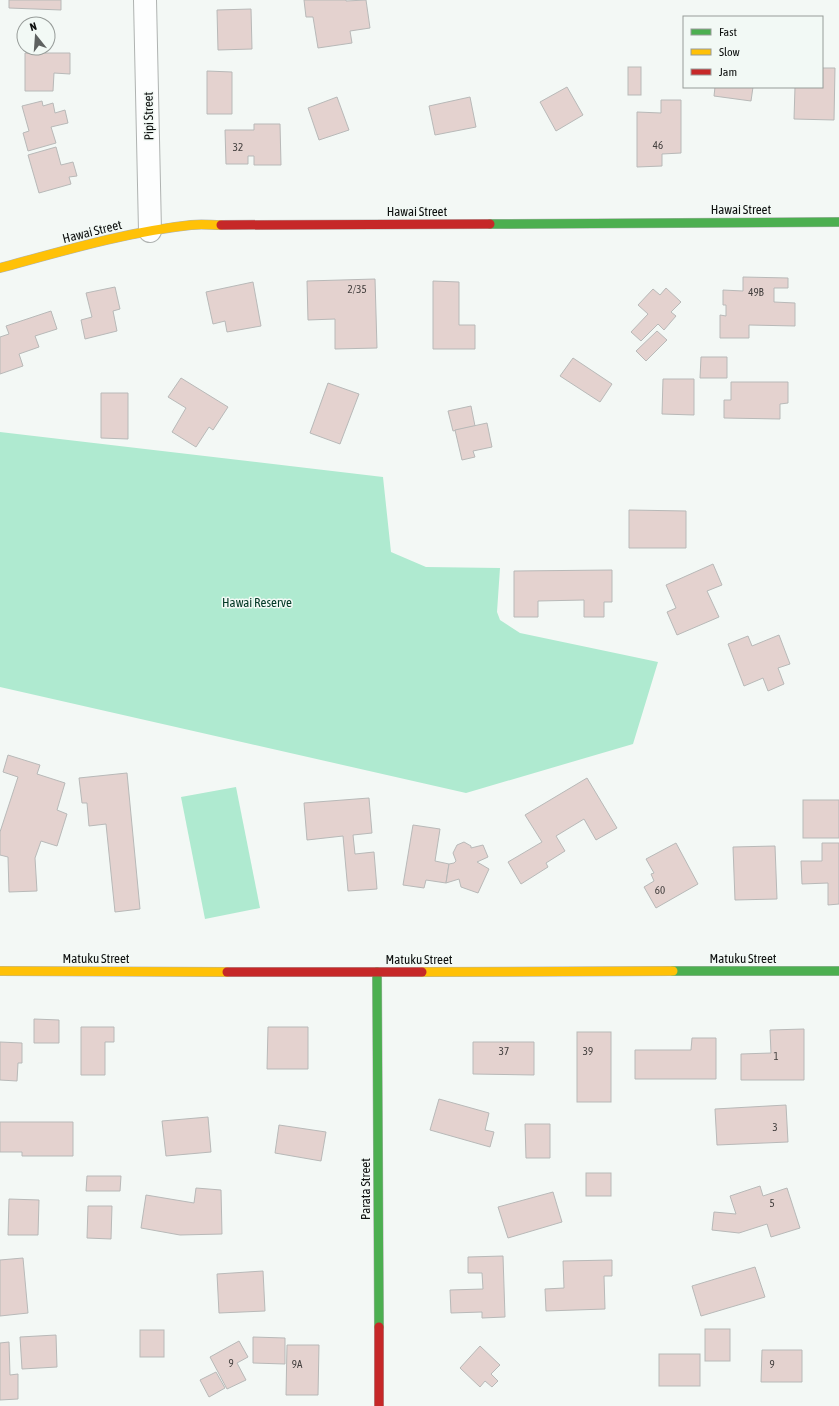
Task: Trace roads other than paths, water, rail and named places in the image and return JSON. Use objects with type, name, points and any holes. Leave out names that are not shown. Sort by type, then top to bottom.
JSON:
[{"type":"street","name":"Pipi Street","points":[[145,0],[150,232]]},
{"type":"street","name":"Hawai Street","points":[[0,268],[102,241],[192,225],[839,222]]},
{"type":"street","name":"Matuku Street","points":[[0,971],[376,972],[839,970]]},
{"type":"street","name":"Parata Street","points":[[376,972],[379,1406]]},
{"type":"park label","name":"Hawai Reserve","points":[[257,602]]}]
